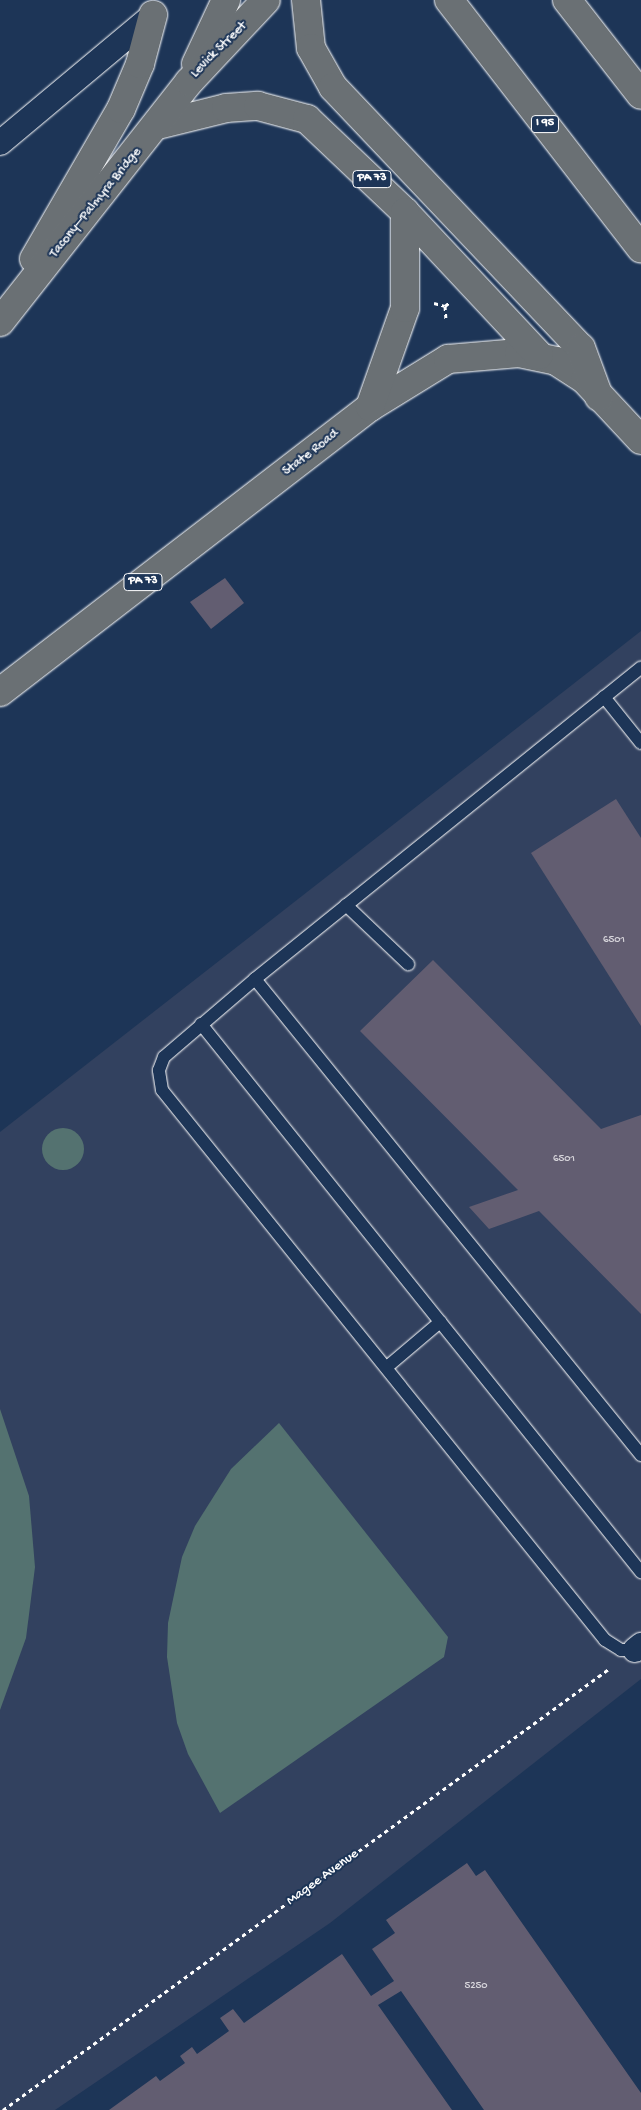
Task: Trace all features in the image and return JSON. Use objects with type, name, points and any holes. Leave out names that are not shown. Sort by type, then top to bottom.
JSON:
[{"type":"main road","name":"Levick Street","points":[[189,82],[226,0]]},
{"type":"main road","name":"Levick Street","points":[[189,82],[266,0]]},
{"type":"main road","points":[[306,0],[311,48],[333,88],[581,348],[600,397]]},
{"type":"main road","name":"I 95","points":[[449,0],[641,248]]},
{"type":"main road","points":[[567,0],[641,95]]},
{"type":"main road","points":[[0,321],[121,109],[140,64],[153,7]]},
{"type":"main road","name":"Tacony–Palmyra Bridge","points":[[0,321],[158,125],[189,82]]},
{"type":"main road","name":"PA 73","points":[[158,125],[226,108],[258,106],[291,112],[322,129],[405,212],[539,355]]},
{"type":"main road","points":[[370,407],[405,308],[405,212]]},
{"type":"main road","name":"State Road","points":[[0,692],[370,407],[448,359],[497,353],[539,355],[573,371],[641,440]]},
{"type":"street","points":[[0,143],[153,7]]},
{"type":"lane","points":[[638,1648],[609,1645],[162,1090],[159,1070],[164,1057],[201,1024],[641,667]]},
{"type":"lane","points":[[604,697],[641,743]]},
{"type":"lane","points":[[346,906],[408,964]]},
{"type":"lane","points":[[255,979],[641,1455]]},
{"type":"lane","points":[[201,1024],[641,1572]]},
{"type":"lane","points":[[387,1367],[440,1322]]},
{"type":"path","points":[[445,306],[456,296]]},
{"type":"path","points":[[428,300],[445,306]]},
{"type":"path","points":[[445,306],[446,319]]},
{"type":"path","name":"Magee Avenue","points":[[4,2110],[638,1648]]},
{"type":"shaded area","points":[[641,631],[641,1679],[330,1923],[55,2110],[0,2110],[0,1132]]},
{"type":"green space","points":[[63,1128],[78,1134],[84,1149],[78,1164],[63,1170],[48,1164],[42,1149],[48,1134]]},
{"type":"green space","points":[[0,1409],[29,1496],[35,1567],[26,1638],[0,1710]]},
{"type":"green space","points":[[279,1423],[448,1637],[444,1657],[220,1813],[188,1754],[177,1723],[167,1657],[168,1623],[182,1557],[195,1526],[231,1469]]},
{"type":"building","points":[[225,578],[244,603],[211,629],[190,602]]},
{"type":"building","points":[[616,799],[641,838],[641,1026],[531,853]]},
{"type":"building","points":[[433,960],[601,1129],[641,1115],[641,1314],[539,1211],[489,1229],[469,1207],[518,1190],[360,1031]]},
{"type":"building","points":[[467,1863],[476,1876],[485,1870],[641,2093],[641,2110],[484,2110],[401,1991],[378,2005],[452,2110],[109,2110],[156,2076],[160,2081],[185,2063],[180,2056],[192,2047],[197,2054],[229,2031],[220,2018],[233,2009],[244,2023],[342,1954],[371,1996],[394,1981],[372,1949],[395,1933],[386,1920]]}]
